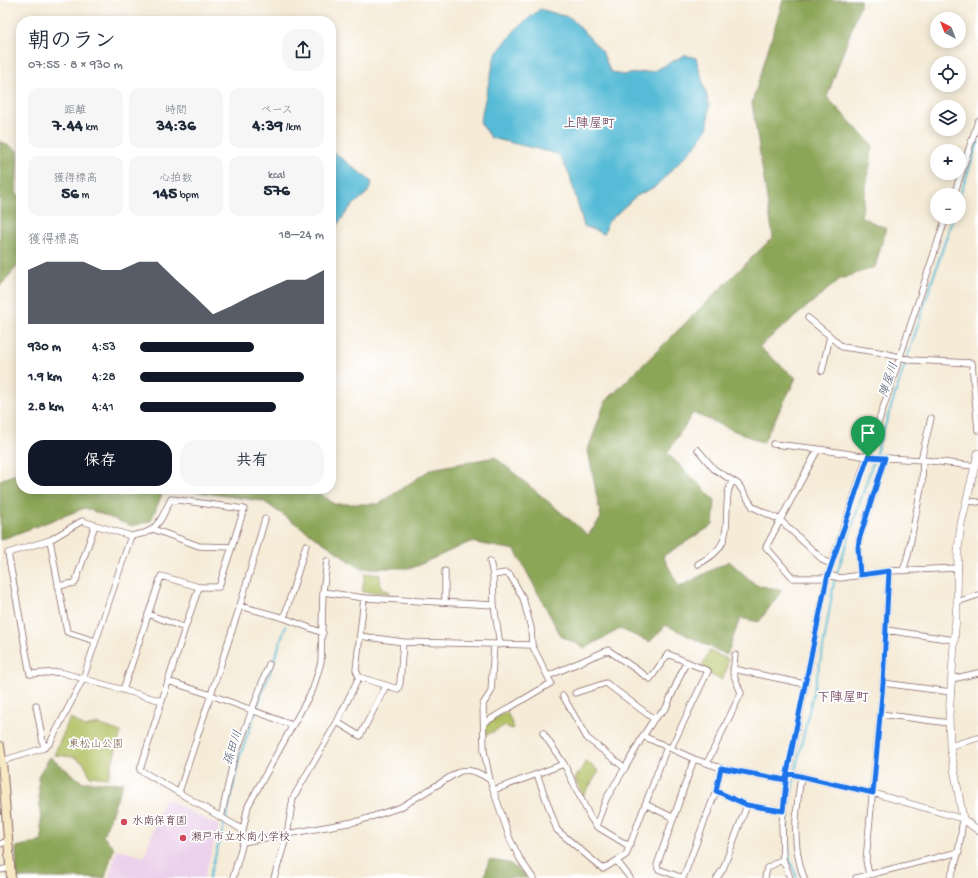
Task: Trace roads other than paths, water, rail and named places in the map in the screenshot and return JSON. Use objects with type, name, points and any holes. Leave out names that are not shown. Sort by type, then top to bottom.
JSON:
[{"type":"main road","points":[[0,746],[11,878]]},
{"type":"street","points":[[956,188],[978,121]]},
{"type":"street","points":[[790,878],[783,859],[782,824],[786,780],[789,773],[805,684],[829,576],[904,358],[944,224]]},
{"type":"street","points":[[808,318],[842,348],[904,358],[972,362],[978,430]]},
{"type":"street","points":[[822,371],[830,336]]},
{"type":"street","points":[[903,571],[908,556],[923,480],[922,460],[931,418]]},
{"type":"street","points":[[773,444],[818,449],[870,458],[922,460],[974,466]]},
{"type":"street","points":[[818,449],[766,546],[793,578],[829,576],[838,578],[889,571],[958,568]]},
{"type":"street","points":[[698,450],[714,469],[738,484],[752,507],[780,520],[824,561],[832,564]]},
{"type":"street","points":[[950,878],[959,852],[962,819],[950,746],[949,723],[957,602],[958,549],[966,501],[978,453]]},
{"type":"street","points":[[860,575],[858,548],[859,540],[885,458]]},
{"type":"street","points":[[698,564],[710,558],[720,548],[726,533],[728,490],[733,481]]},
{"type":"street","points":[[123,690],[161,576],[200,587],[219,587],[244,509],[171,499],[161,519],[153,529],[145,534],[131,536],[82,520],[50,540],[8,553],[30,674],[60,672],[83,679],[162,701]]},
{"type":"street","points":[[966,501],[978,502]]},
{"type":"street","points":[[179,792],[240,606],[265,519]]},
{"type":"street","points":[[58,586],[75,583],[95,524]]},
{"type":"street","points":[[153,529],[200,546],[232,547]]},
{"type":"street","points":[[2,761],[44,748],[50,744],[83,679],[131,536]]},
{"type":"street","points":[[50,540],[67,632],[95,641]]},
{"type":"street","points":[[284,618],[306,545]]},
{"type":"street","points":[[233,878],[243,842],[243,830],[248,806],[313,689],[321,662],[323,592],[327,561]]},
{"type":"street","points":[[490,561],[493,575],[497,645],[492,692],[483,704],[484,751],[490,780],[513,846],[533,878]]},
{"type":"street","points":[[445,571],[445,602]]},
{"type":"street","points":[[869,875],[866,860],[883,683],[889,571]]},
{"type":"street","points":[[484,723],[551,683],[532,645],[531,628],[523,598],[510,575],[506,573],[493,575]]},
{"type":"street","points":[[200,587],[185,628],[140,770],[243,830]]},
{"type":"street","points":[[323,592],[364,598],[494,605]]},
{"type":"street","points":[[957,602],[978,595]]},
{"type":"street","points":[[274,878],[287,835],[293,798],[337,722],[358,677],[356,670],[364,598]]},
{"type":"street","points":[[240,606],[284,618],[323,633]]},
{"type":"street","points":[[148,614],[185,628]]},
{"type":"street","points":[[886,630],[954,640]]},
{"type":"street","points":[[360,636],[403,642],[532,645]]},
{"type":"street","points":[[358,677],[398,689],[400,683],[403,642]]},
{"type":"street","points":[[537,774],[556,830],[603,869],[626,855],[645,804],[669,747],[708,671],[668,654],[650,679],[608,650],[548,676]]},
{"type":"street","points":[[707,763],[741,693],[733,673],[735,655]]},
{"type":"street","points":[[596,826],[606,799],[643,736],[654,718],[666,708],[686,662]]},
{"type":"street","points":[[224,820],[234,762],[255,712],[268,664]]},
{"type":"street","points":[[733,669],[805,684]]},
{"type":"street","points":[[952,679],[978,673]]},
{"type":"street","points":[[168,681],[211,695],[292,726]]},
{"type":"street","points":[[575,693],[606,682],[654,718]]},
{"type":"street","points":[[883,683],[951,692]]},
{"type":"street","points":[[337,722],[360,736],[386,686]]},
{"type":"street","points":[[563,696],[587,738],[625,768]]},
{"type":"street","points":[[36,705],[44,748]]},
{"type":"street","points":[[880,714],[949,723]]},
{"type":"street","points":[[543,733],[564,764],[590,817],[596,826],[629,846]]},
{"type":"street","points":[[643,736],[694,759],[721,768],[786,780]]},
{"type":"street","points":[[950,746],[978,738]]},
{"type":"street","points":[[694,759],[657,865],[658,869],[683,878],[716,791],[721,768]]},
{"type":"street","points":[[494,790],[564,764]]},
{"type":"street","points":[[243,842],[360,821],[401,807],[460,772],[467,770],[480,773],[490,780]]},
{"type":"street","points":[[789,773],[873,793],[962,819],[978,830]]},
{"type":"street","points":[[800,776],[795,813],[795,844],[800,868],[804,878]]},
{"type":"street","points":[[716,791],[747,805],[783,811]]},
{"type":"street","points":[[645,804],[674,818]]},
{"type":"street","points":[[717,878],[722,869],[747,805]]},
{"type":"street","points":[[0,844],[8,841]]},
{"type":"street","points":[[856,878],[959,852]]},
{"type":"street","points":[[765,878],[767,868],[783,859]]},
{"type":"street","points":[[616,860],[630,878]]},
{"type":"street","points":[[0,870],[10,868]]},
{"type":"water","points":[[540,9],[571,18],[602,51],[610,71],[621,75],[654,71],[685,55],[696,58],[709,104],[708,127],[695,146],[656,186],[635,197],[608,222],[604,234],[584,226],[569,173],[558,154],[491,138],[480,122],[495,55],[515,30]]},
{"type":"water","points":[[336,154],[372,182],[368,192],[350,208],[336,226]]},
{"type":"waterway","name":"陣屋川","points":[[962,188],[978,142]]},
{"type":"waterway","name":"陣屋川","points":[[797,878],[790,861],[787,835],[788,810],[822,654],[834,582],[951,224]]},
{"type":"waterway","name":"孫田川","points":[[209,878],[228,811],[239,759],[286,626]]},
{"type":"place","name":"水南保育園","points":[[124,822]]},
{"type":"place","name":"瀬戸市立水南小学校","points":[[183,838]]},
{"type":"district","name":"上陣屋町","points":[[589,124]]},
{"type":"district","name":"下陣屋町","points":[[843,698]]},
{"type":"park label","name":"東松山公園","points":[[96,745]]}]
